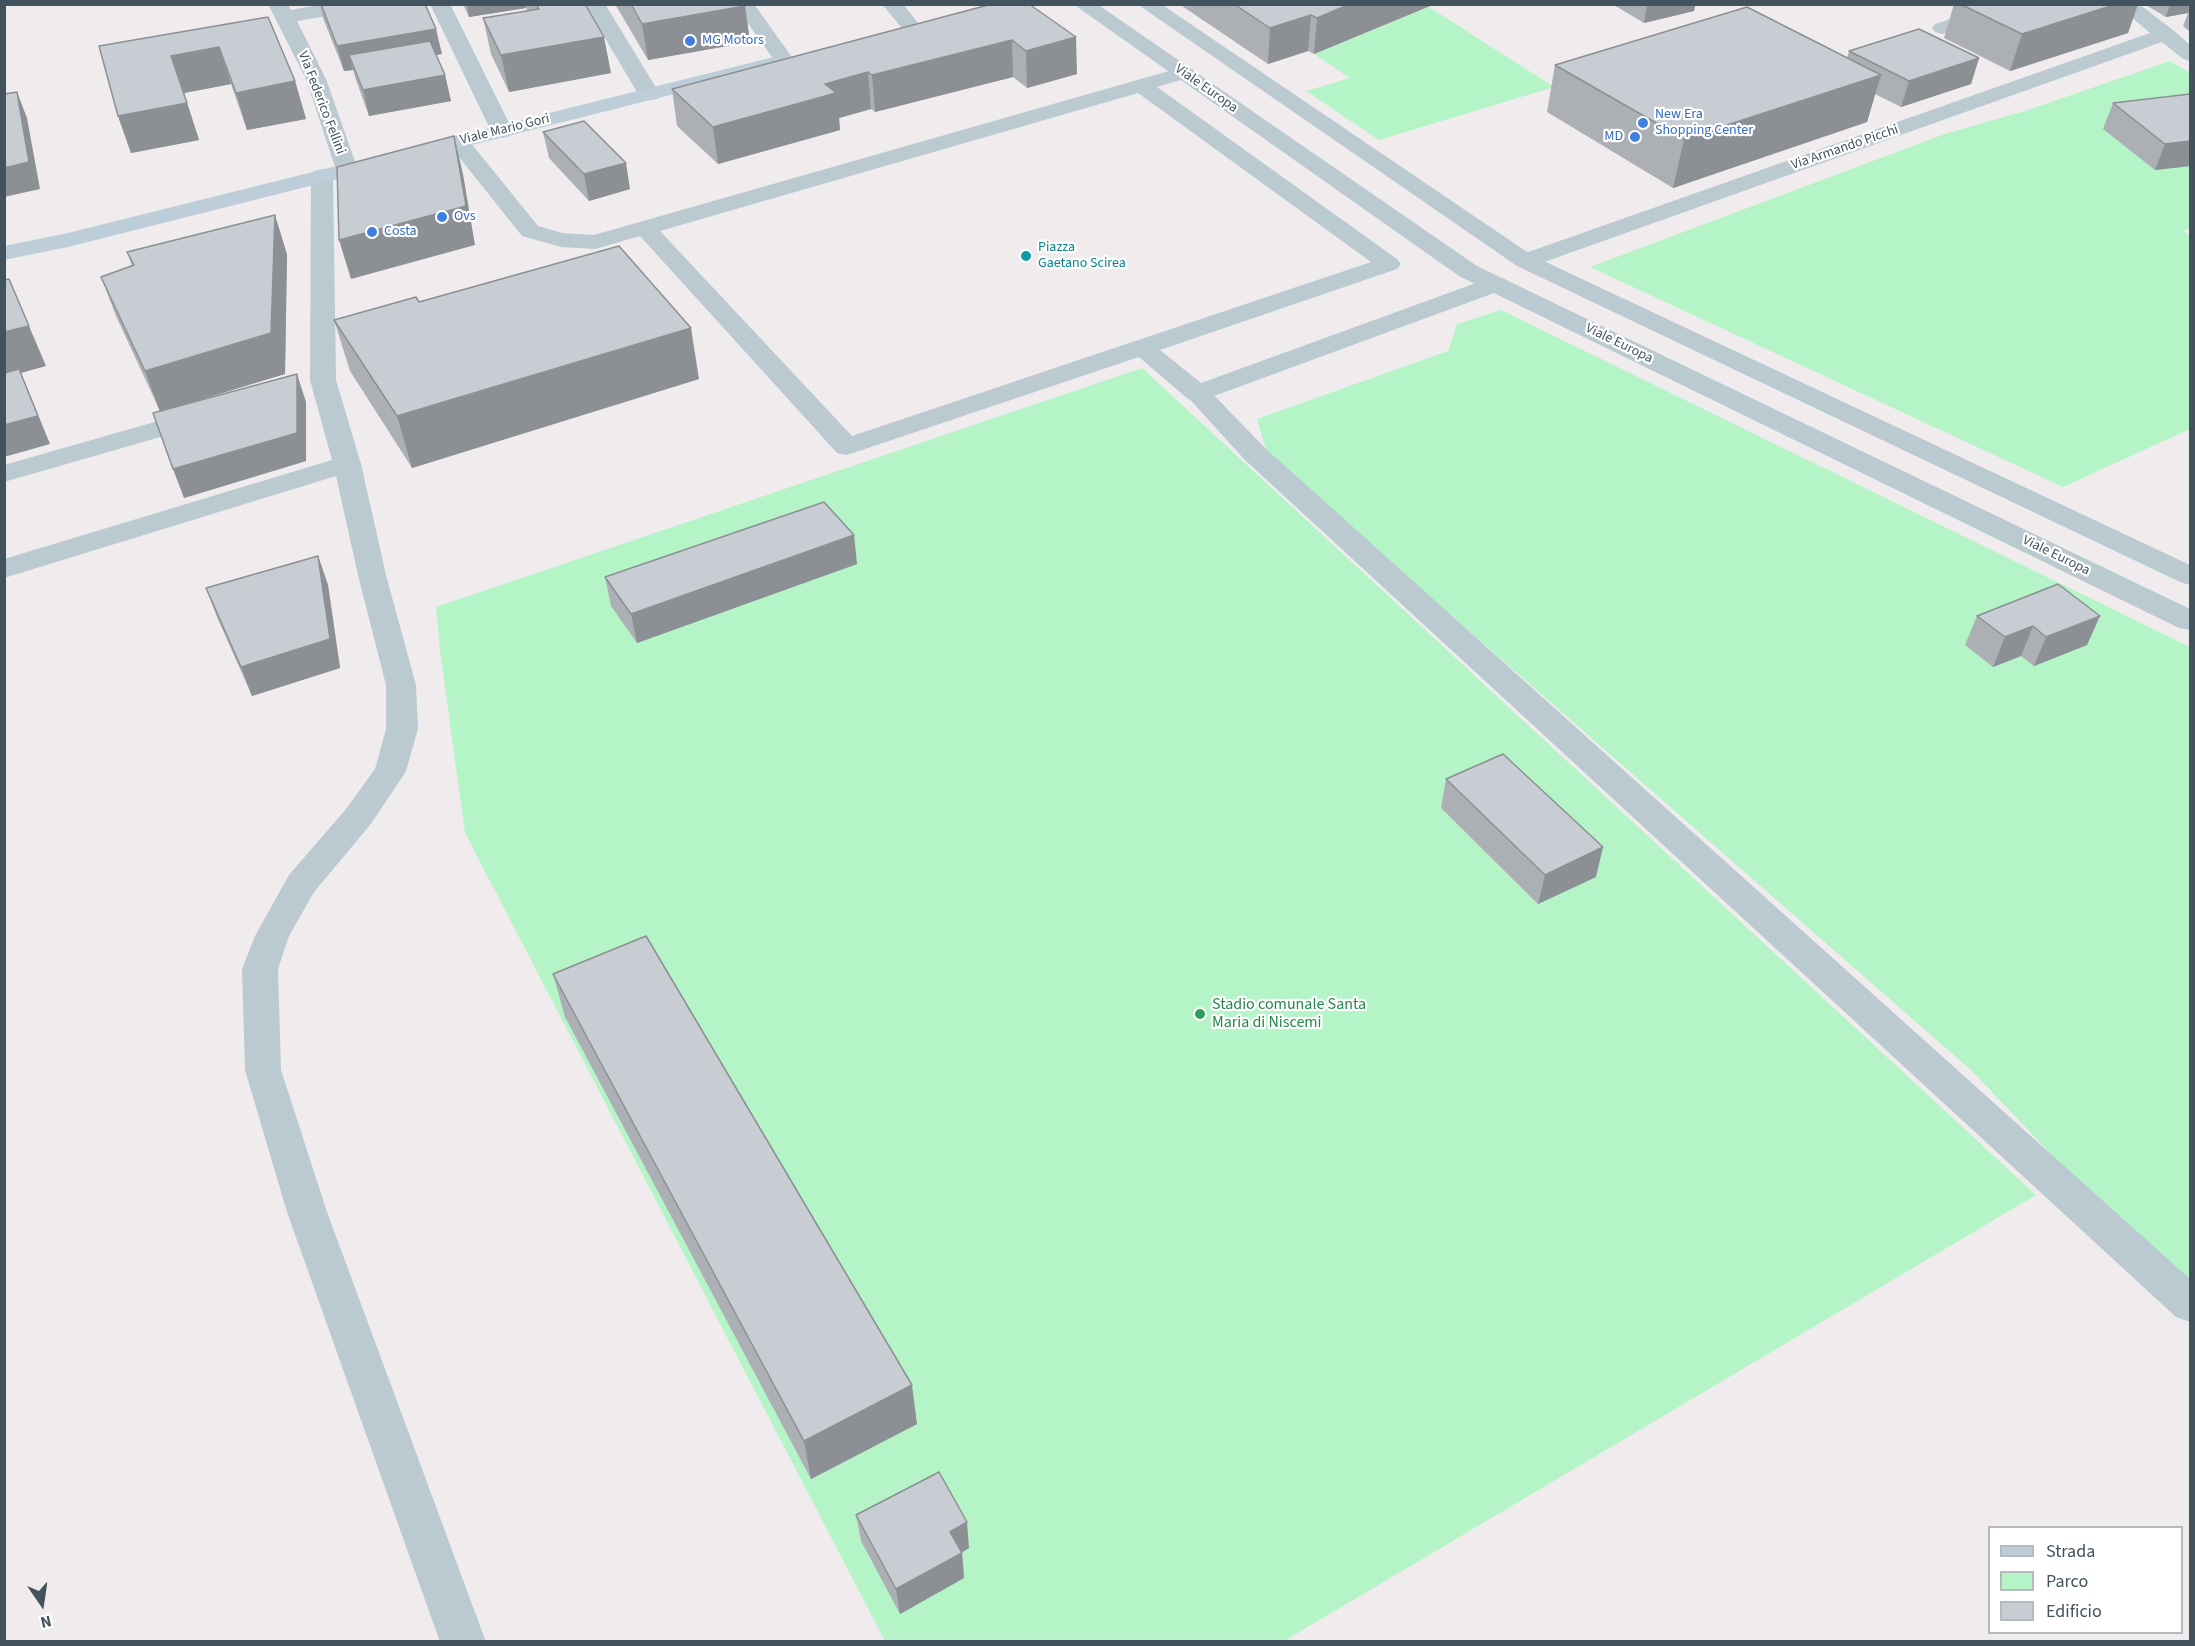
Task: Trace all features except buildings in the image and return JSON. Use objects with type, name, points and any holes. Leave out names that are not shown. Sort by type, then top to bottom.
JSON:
[{"type":"main road","points":[[891,33],[936,22]]},
{"type":"main road","name":"Viale Mario Gori","points":[[4,253],[68,240],[805,55]]},
{"type":"street","points":[[282,11],[361,4]]},
{"type":"street","points":[[440,4],[502,131]]},
{"type":"street","points":[[595,4],[649,94]]},
{"type":"street","points":[[744,4],[783,60]]},
{"type":"street","points":[[892,4],[912,28]]},
{"type":"street","name":"Viale Europa","points":[[1083,4],[1468,271],[2190,621]]},
{"type":"street","points":[[1147,4],[1524,261],[2190,576]]},
{"type":"street","points":[[1942,28],[2019,4]]},
{"type":"street","points":[[2126,4],[2190,55]]},
{"type":"street","name":"Via Federico Fellini","points":[[282,11],[316,80],[335,173],[312,384],[348,464],[372,575],[401,686],[402,729],[390,771],[358,817],[302,884],[272,936],[260,969],[263,1070],[307,1212],[463,1641]]},
{"type":"street","name":"Via Armando Picchi","points":[[1524,261],[2166,34]]},
{"type":"street","points":[[458,142],[530,231],[561,240],[596,242],[1183,73]]},
{"type":"street","points":[[645,228],[847,447],[1389,264],[1141,85]]},
{"type":"street","points":[[1197,393],[1496,284]]},
{"type":"street","points":[[1142,347],[1197,393],[1255,454],[2190,1304]]},
{"type":"street","points":[[4,474],[221,411]]},
{"type":"street","points":[[4,569],[348,464]]},
{"type":"green space","points":[[1429,7],[1554,87],[1379,140],[1306,91],[1350,78],[1314,54]]},
{"type":"green space","points":[[2170,61],[2190,73],[2190,229],[2183,231],[2190,236],[2190,429],[2063,487],[1590,267],[1945,134],[2025,111]]},
{"type":"green space","points":[[1501,310],[2190,647],[2190,1289],[2110,1216],[1972,1071],[1373,547],[1266,449],[1257,419],[1448,351],[1457,324]]},
{"type":"green space","name":"Stadio comunale Santa Maria di Niscemi","points":[[1142,368],[2036,1195],[1284,1641],[885,1641],[465,833],[436,607]]},
{"type":"place","name":"MG Motors","points":[[690,41]]},
{"type":"place","name":"New Era Shopping Center","points":[[1643,123]]},
{"type":"place","name":"MD","points":[[1635,137]]},
{"type":"place","name":"Ovs","points":[[442,217]]},
{"type":"place","name":"Costa","points":[[372,232]]},
{"type":"place","name":"Piazza Gaetano Scirea","points":[[1026,256]]},
{"type":"place","name":"Stadio comunale Santa Maria di Niscemi","points":[[1200,1014]]}]
